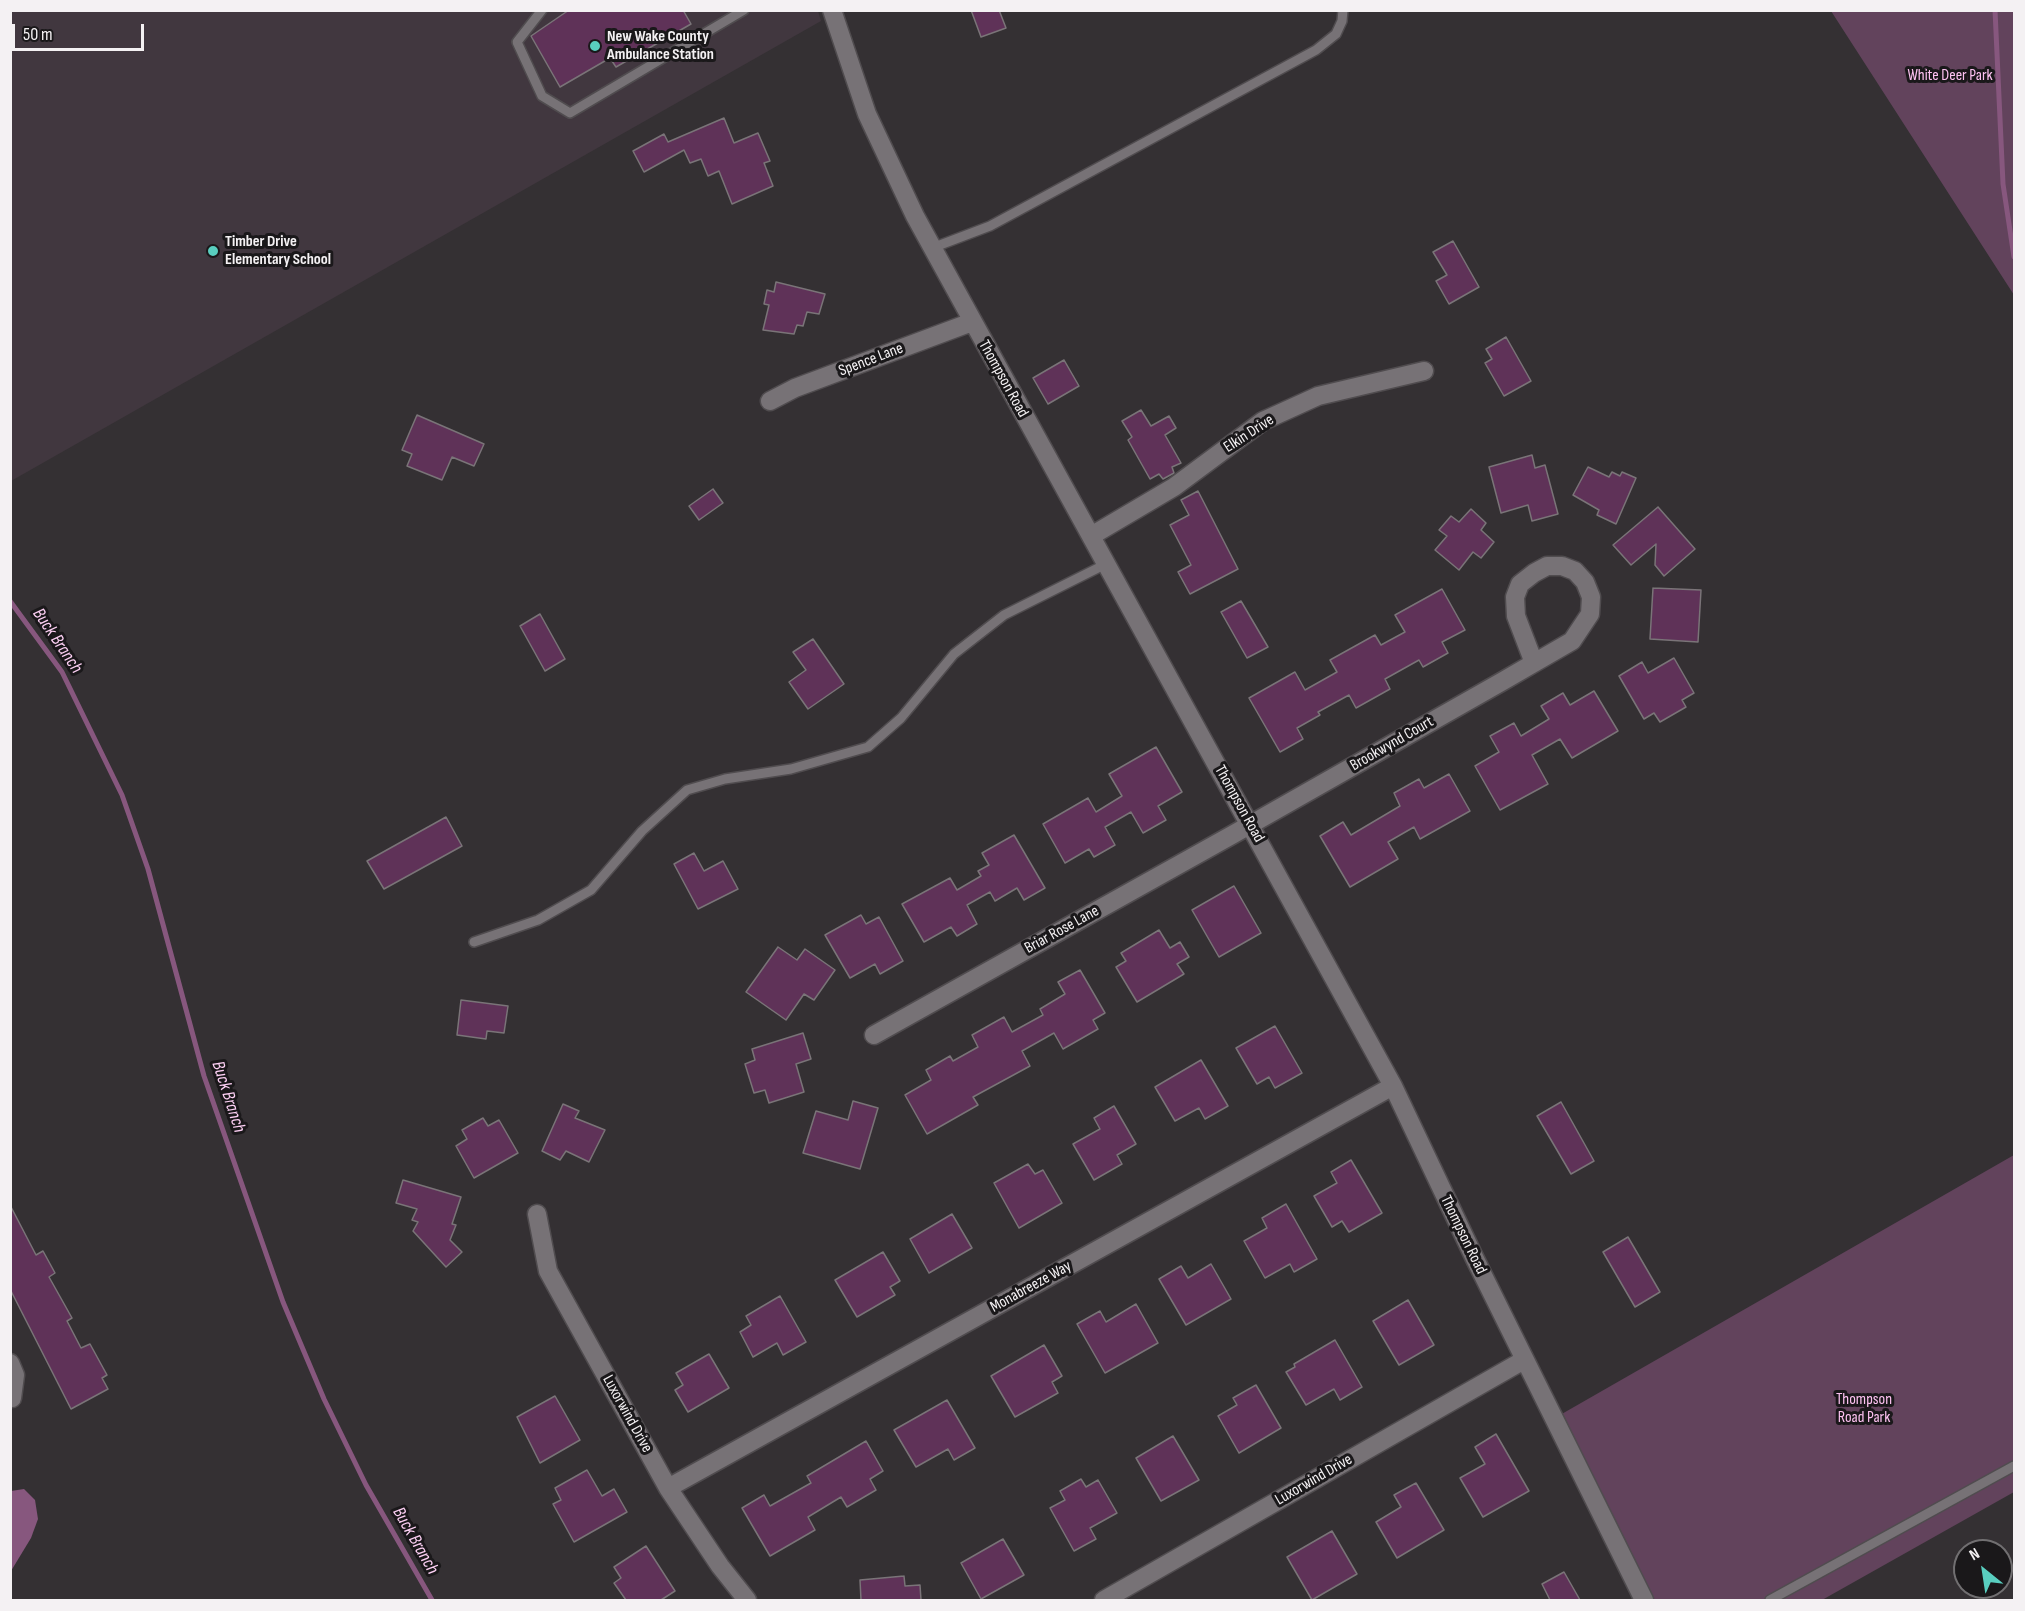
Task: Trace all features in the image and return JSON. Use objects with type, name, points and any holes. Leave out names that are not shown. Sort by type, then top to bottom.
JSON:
[{"type":"street","name":"Thompson Road","points":[[832,10],[867,114],[932,248],[1251,824],[1393,1086],[1524,1360],[1644,1600]]},
{"type":"street","name":"Spence Lane","points":[[770,401],[795,388],[972,322]]},
{"type":"street","name":"Elkin Drive","points":[[1091,536],[1174,487],[1263,422],[1318,396],[1424,371]]},
{"type":"street","name":"Brookwynd Court","points":[[1251,824],[1534,663],[1572,641],[1590,614],[1591,597],[1585,582],[1575,571],[1562,566],[1547,566],[1534,573],[1520,584],[1515,597],[1516,616],[1534,663]]},
{"type":"street","name":"Briar Rose Lane","points":[[874,1035],[1251,824]]},
{"type":"street","name":"Monabreeze Way","points":[[668,1488],[1393,1086]]},
{"type":"street","name":"Luxorwind Drive","points":[[537,1214],[548,1271],[668,1488],[720,1566],[747,1600]]},
{"type":"street","name":"Luxorwind Drive","points":[[1104,1600],[1524,1360]]},
{"type":"street","points":[[10,1363],[15,1375],[12,1398]]},
{"type":"lane","points":[[542,10],[517,42],[542,96],[570,113],[744,10]]},
{"type":"lane","points":[[932,248],[990,226],[1316,50],[1335,34],[1342,21],[1343,10]]},
{"type":"lane","points":[[474,942],[538,920],[591,890],[642,831],[687,790],[725,778],[791,769],[868,747],[901,718],[954,654],[1004,615],[1106,564]]},
{"type":"lane","points":[[1770,1600],[2014,1466]]},
{"type":"shaded area","name":"Timber Drive Elementary School","points":[[11,11],[818,11],[821,21],[11,481]]},
{"type":"shaded area","points":[[24,1489],[35,1500],[38,1519],[31,1538],[11,1571],[11,1491]]},
{"type":"green space","name":"White Deer Park","points":[[1831,11],[2014,11],[2014,295]]},
{"type":"green space","name":"Thompson Road Park","points":[[2014,1155],[2014,1492],[1822,1600],[1647,1600],[1553,1419]]},
{"type":"building","name":"New Wake County Ambulance Station","points":[[569,10],[683,10],[691,24],[616,67],[610,58],[560,87],[531,36]]},
{"type":"building","points":[[971,10],[999,10],[1006,28],[981,37]]},
{"type":"building","points":[[724,118],[734,143],[758,133],[770,161],[764,163],[773,186],[732,204],[719,171],[708,176],[701,159],[690,163],[684,150],[644,172],[633,151],[664,134],[668,142]]},
{"type":"building","points":[[1453,241],[1479,287],[1449,304],[1436,281],[1447,275],[1433,252]]},
{"type":"building","points":[[776,282],[825,294],[819,314],[807,312],[803,326],[797,325],[794,334],[763,330],[769,305],[764,304],[767,290],[774,292]]},
{"type":"building","points":[[1506,337],[1531,381],[1504,396],[1485,363],[1492,359],[1486,349]]},
{"type":"building","points":[[1064,360],[1079,386],[1048,404],[1033,378]]},
{"type":"building","points":[[1141,410],[1151,426],[1169,416],[1176,428],[1165,435],[1181,463],[1172,467],[1174,473],[1163,479],[1159,474],[1150,479],[1128,440],[1132,437],[1122,421]]},
{"type":"building","points":[[417,415],[484,444],[474,466],[452,457],[442,480],[407,466],[412,454],[402,450]]},
{"type":"building","points":[[1532,455],[1535,468],[1545,465],[1558,514],[1532,521],[1528,505],[1501,513],[1489,467]]},
{"type":"building","points":[[1588,467],[1609,477],[1612,472],[1620,476],[1622,472],[1636,478],[1616,524],[1597,515],[1599,510],[1573,495]]},
{"type":"building","points":[[713,489],[723,503],[699,520],[689,506]]},
{"type":"building","points":[[1198,491],[1238,569],[1190,594],[1178,572],[1191,565],[1170,525],[1189,515],[1181,500]]},
{"type":"building","points":[[1658,507],[1695,549],[1664,576],[1655,565],[1656,544],[1631,565],[1613,545]]},
{"type":"building","points":[[1471,509],[1486,523],[1481,530],[1494,542],[1481,558],[1473,552],[1459,570],[1435,550],[1447,536],[1439,530],[1451,516],[1459,522]]},
{"type":"building","points":[[1653,588],[1701,590],[1698,642],[1650,639]]},
{"type":"building","points":[[1442,589],[1465,630],[1442,642],[1448,653],[1423,667],[1419,660],[1385,679],[1390,689],[1356,708],[1349,695],[1318,712],[1320,715],[1297,728],[1303,739],[1280,752],[1249,698],[1295,672],[1305,690],[1337,672],[1330,660],[1375,635],[1381,645],[1405,632],[1395,615]]},
{"type":"building","points":[[1241,601],[1268,647],[1247,658],[1221,612]]},
{"type":"building","points":[[540,614],[565,659],[545,671],[520,626]]},
{"type":"building","points":[[813,639],[844,684],[808,709],[789,682],[806,670],[793,652]]},
{"type":"building","points":[[1674,658],[1694,693],[1682,700],[1686,707],[1660,722],[1654,713],[1644,719],[1619,676],[1642,662],[1648,673]]},
{"type":"building","points":[[1594,691],[1618,731],[1572,758],[1560,739],[1532,755],[1548,784],[1500,810],[1475,766],[1499,752],[1490,736],[1514,723],[1521,736],[1549,719],[1541,706],[1563,693],[1570,705]]},
{"type":"building","points":[[1156,747],[1182,792],[1158,806],[1166,820],[1143,833],[1131,812],[1105,827],[1115,845],[1094,857],[1089,849],[1065,863],[1043,824],[1088,798],[1096,812],[1122,796],[1109,774]]},
{"type":"building","points":[[1449,774],[1470,811],[1420,839],[1414,827],[1388,842],[1398,859],[1350,887],[1320,836],[1343,822],[1351,835],[1400,806],[1394,793],[1419,779],[1424,788]]},
{"type":"building","points":[[446,817],[462,846],[384,889],[367,861]]},
{"type":"building","points":[[1014,835],[1045,888],[1024,900],[1017,888],[995,901],[990,892],[967,905],[977,924],[957,936],[951,927],[924,942],[902,904],[950,878],[957,890],[981,876],[978,871],[989,865],[982,853]]},
{"type":"building","points":[[694,853],[704,871],[723,861],[738,889],[698,909],[674,864]]},
{"type":"building","points":[[1234,886],[1261,933],[1219,957],[1192,910]]},
{"type":"building","points":[[861,915],[866,924],[879,917],[903,961],[880,974],[875,964],[850,978],[825,935]]},
{"type":"building","points":[[1159,930],[1170,948],[1180,942],[1189,957],[1177,964],[1184,974],[1137,1002],[1116,967],[1126,961],[1121,953]]},
{"type":"building","points":[[778,947],[797,960],[805,949],[835,970],[814,1000],[804,994],[786,1020],[746,992]]},
{"type":"building","points":[[1080,970],[1105,1013],[1093,1020],[1098,1029],[1063,1049],[1054,1033],[1022,1051],[1030,1066],[973,1097],[978,1105],[927,1134],[905,1095],[931,1080],[926,1070],[950,1056],[953,1061],[978,1047],[972,1035],[1004,1017],[1012,1032],[1043,1015],[1040,1009],[1065,994],[1058,982]]},
{"type":"building","points":[[461,1000],[508,1006],[504,1033],[487,1031],[486,1039],[457,1035]]},
{"type":"building","points":[[1275,1026],[1302,1073],[1275,1088],[1269,1077],[1257,1084],[1236,1048]]},
{"type":"building","points":[[803,1033],[811,1059],[796,1064],[804,1092],[769,1103],[765,1090],[754,1093],[745,1064],[755,1060],[752,1049]]},
{"type":"building","points":[[1201,1060],[1228,1106],[1205,1119],[1199,1108],[1175,1121],[1155,1087]]},
{"type":"building","points":[[853,1101],[878,1108],[860,1169],[803,1153],[816,1111],[848,1120]]},
{"type":"building","points":[[1561,1102],[1594,1161],[1571,1174],[1537,1116]]},
{"type":"building","points":[[563,1104],[579,1111],[575,1118],[605,1130],[589,1162],[566,1151],[560,1160],[542,1151]]},
{"type":"building","points":[[1114,1106],[1136,1144],[1117,1155],[1122,1164],[1094,1180],[1073,1144],[1100,1129],[1094,1118]]},
{"type":"building","points":[[483,1118],[488,1126],[499,1120],[518,1153],[474,1178],[456,1146],[467,1139],[462,1130]]},
{"type":"building","points":[[1351,1160],[1382,1213],[1349,1232],[1342,1221],[1332,1227],[1314,1196],[1337,1183],[1331,1172]]},
{"type":"building","points":[[1028,1164],[1035,1174],[1043,1170],[1062,1203],[1019,1228],[994,1183]]},
{"type":"building","points":[[403,1180],[461,1197],[452,1224],[456,1225],[450,1240],[462,1252],[446,1267],[413,1231],[418,1222],[412,1220],[417,1209],[396,1203]]},
{"type":"building","points":[[1286,1204],[1317,1259],[1294,1272],[1290,1264],[1265,1278],[1244,1241],[1267,1228],[1262,1218]]},
{"type":"building","points":[[10,1205],[36,1255],[43,1251],[55,1273],[49,1277],[72,1318],[67,1321],[81,1348],[90,1344],[107,1375],[102,1378],[108,1389],[71,1409],[10,1289]]},
{"type":"building","points":[[952,1214],[972,1248],[929,1273],[910,1239]]},
{"type":"building","points":[[1628,1237],[1660,1292],[1635,1307],[1603,1252]]},
{"type":"building","points":[[883,1252],[900,1281],[890,1287],[895,1295],[857,1317],[835,1280]]},
{"type":"building","points":[[1211,1264],[1231,1299],[1186,1325],[1159,1279],[1181,1266],[1188,1278]]},
{"type":"building","points":[[780,1296],[806,1342],[783,1355],[777,1343],[753,1357],[740,1332],[751,1325],[746,1316]]},
{"type":"building","points":[[1408,1300],[1434,1345],[1399,1365],[1373,1321]]},
{"type":"building","points":[[1136,1304],[1158,1343],[1105,1373],[1077,1324],[1100,1311],[1106,1322]]},
{"type":"building","points":[[1335,1340],[1362,1387],[1340,1400],[1334,1389],[1306,1405],[1286,1372],[1295,1367],[1294,1364]]},
{"type":"building","points":[[1044,1345],[1062,1376],[1052,1382],[1058,1393],[1015,1417],[991,1376]]},
{"type":"building","points":[[709,1354],[729,1388],[688,1412],[675,1390],[683,1385],[676,1373]]},
{"type":"building","points":[[1256,1385],[1281,1428],[1239,1453],[1218,1416],[1237,1405],[1233,1398]]},
{"type":"building","points":[[555,1396],[580,1440],[540,1463],[517,1417]]},
{"type":"building","points":[[947,1400],[975,1448],[954,1460],[948,1449],[916,1467],[894,1430]]},
{"type":"building","points":[[1496,1434],[1529,1491],[1483,1517],[1460,1478],[1485,1464],[1475,1447]]},
{"type":"building","points":[[1173,1436],[1199,1480],[1161,1501],[1136,1458]]},
{"type":"building","points":[[866,1441],[883,1471],[870,1479],[876,1490],[847,1507],[841,1497],[808,1517],[815,1530],[770,1556],[742,1508],[764,1495],[770,1506],[811,1483],[807,1476]]},
{"type":"building","points":[[587,1470],[602,1496],[614,1489],[627,1512],[574,1542],[553,1504],[561,1500],[555,1488]]},
{"type":"building","points":[[1081,1479],[1086,1487],[1098,1480],[1117,1513],[1090,1528],[1096,1539],[1074,1551],[1050,1508],[1065,1500],[1060,1491]]},
{"type":"building","points":[[1416,1483],[1444,1530],[1397,1558],[1376,1522],[1401,1507],[1394,1495]]},
{"type":"building","points":[[1332,1531],[1357,1574],[1312,1600],[1287,1557]]},
{"type":"building","points":[[1003,1539],[1024,1575],[981,1599],[961,1563]]},
{"type":"building","points":[[646,1546],[675,1591],[661,1600],[626,1600],[614,1583],[621,1578],[614,1567]]},
{"type":"building","points":[[1564,1572],[1580,1600],[1550,1600],[1542,1584]]},
{"type":"building","points":[[904,1576],[905,1586],[920,1585],[921,1600],[861,1600],[860,1580]]},
{"type":"waterway","points":[[1995,10],[2003,184],[2014,257]]},
{"type":"waterway","name":"Buck Branch","points":[[10,601],[62,672],[122,795],[148,869],[204,1076],[283,1302],[324,1399],[366,1485],[432,1600]]},
{"type":"place","name":"New Wake County Ambulance Station","points":[[595,46]]},
{"type":"place","name":"Timber Drive Elementary School","points":[[213,251]]}]
